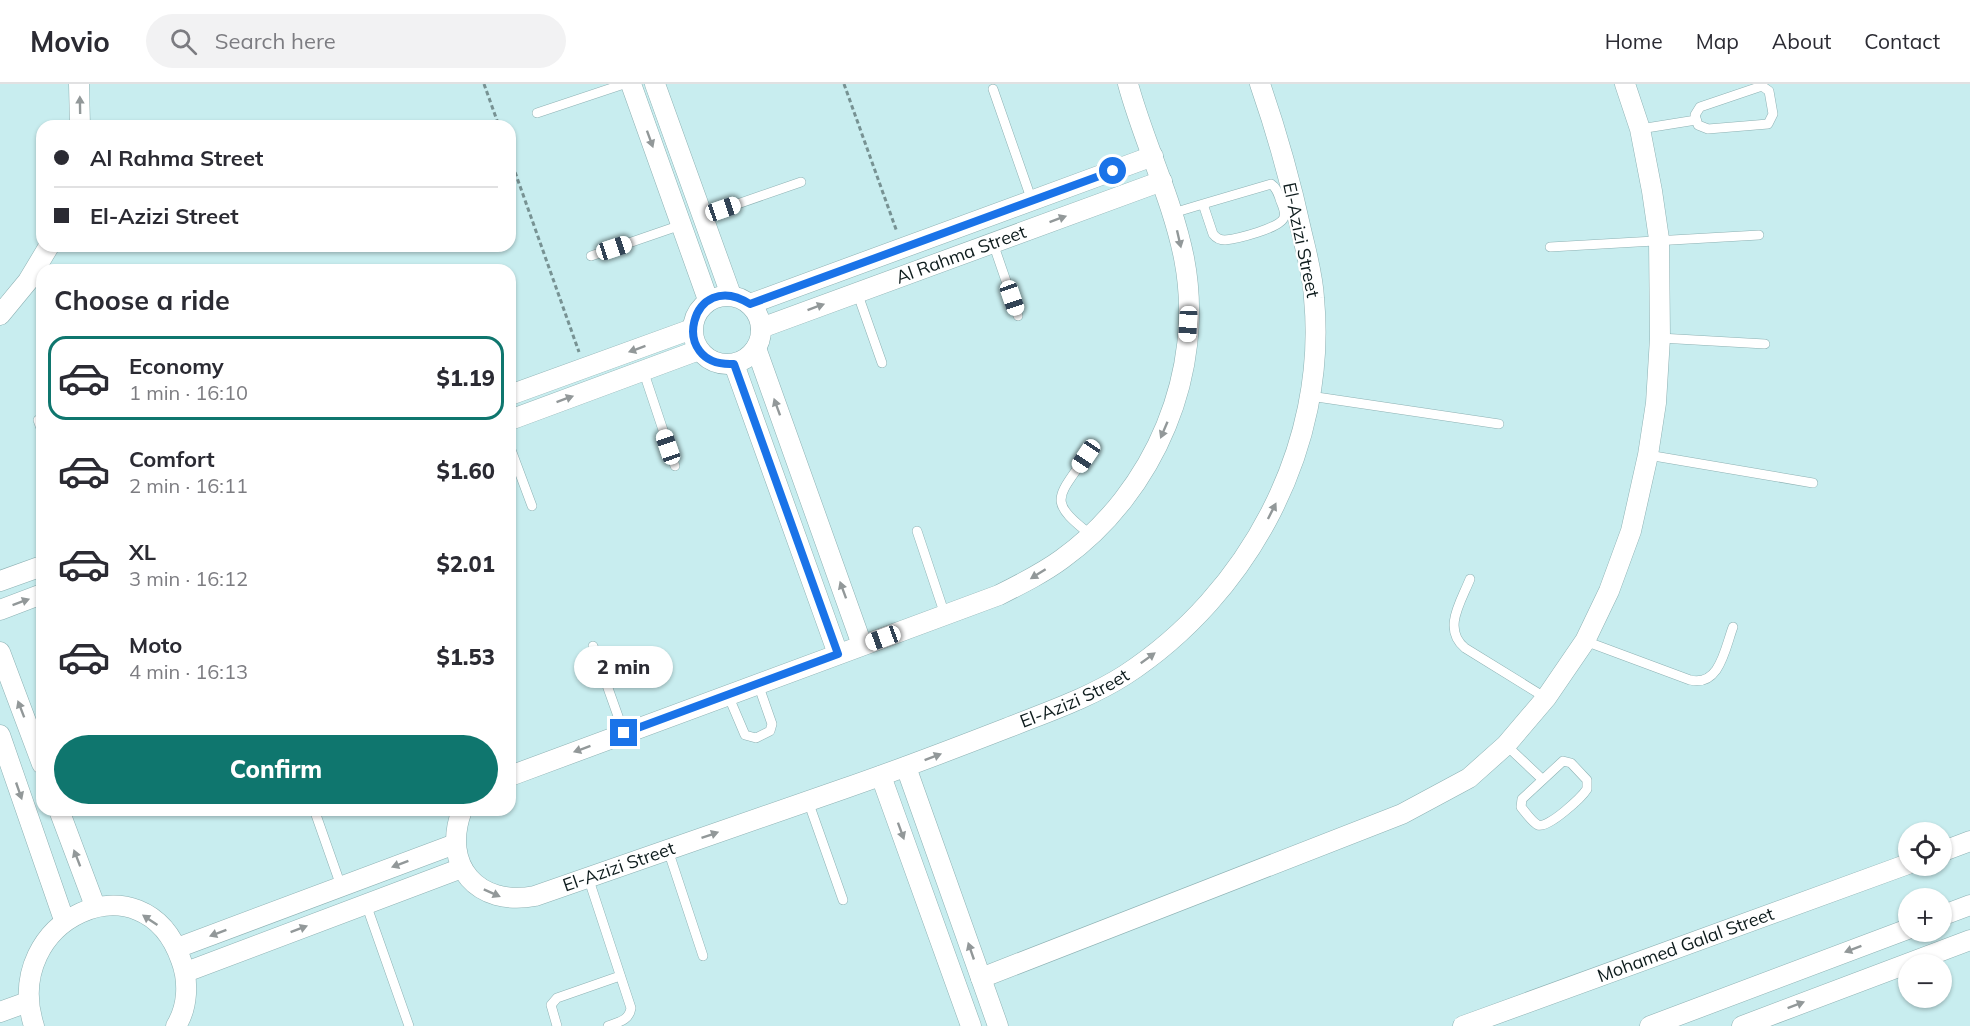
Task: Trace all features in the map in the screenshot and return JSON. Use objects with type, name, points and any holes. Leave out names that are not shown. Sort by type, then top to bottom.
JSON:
[{"type":"street","points":[[79,84],[80,120]]},
{"type":"street","points":[[631,84],[708,300]]},
{"type":"street","points":[[655,84],[731,295]]},
{"type":"street","points":[[516,774],[999,595],[1032,579],[1063,559],[1091,536],[1116,509],[1138,480],[1157,448],[1171,414],[1182,379],[1188,342],[1190,306],[1184,260],[1173,213],[1128,84]]},
{"type":"street","name":"El-Azizi Street","points":[[460,816],[456,825],[455,844],[462,868],[472,881],[486,891],[502,897],[519,899],[535,896],[906,767],[1081,699],[1124,675],[1172,640],[1200,613],[1232,576],[1260,534],[1282,490],[1299,444],[1310,396],[1315,347],[1314,297],[1295,201],[1260,84]]},
{"type":"street","points":[[981,978],[1402,814],[1469,777],[1506,745],[1546,698],[1585,641],[1609,591],[1631,531],[1648,455],[1656,403],[1660,338],[1659,239],[1640,129],[1625,84]]},
{"type":"street","name":"Al Rahma Street","points":[[750,304],[1154,156]]},
{"type":"street","name":"Al Rahma Street","points":[[761,328],[1162,181]]},
{"type":"street","points":[[0,315],[36,268]]},
{"type":"street","points":[[731,295],[750,304],[760,319],[760,338],[750,355],[734,364],[714,363],[706,358],[694,341],[692,329],[694,318],[699,308],[708,300],[731,295]]},
{"type":"street","points":[[516,393],[692,329]]},
{"type":"street","points":[[756,348],[862,645]]},
{"type":"street","points":[[516,418],[699,350]]},
{"type":"street","points":[[734,364],[838,654]]},
{"type":"street","points":[[0,581],[36,568]]},
{"type":"street","points":[[0,610],[36,596]]},
{"type":"street","points":[[0,651],[36,748]]},
{"type":"street","points":[[1,740],[63,917]]},
{"type":"street","points":[[906,767],[998,1026]]},
{"type":"street","points":[[881,776],[972,1026]]},
{"type":"street","points":[[61,816],[95,906]]},
{"type":"street","points":[[1952,848],[1970,841]]},
{"type":"street","points":[[177,948],[455,844]]},
{"type":"street","points":[[186,972],[462,868]]},
{"type":"street","name":"Mohamed Galal Street","points":[[1463,1026],[1898,868]]},
{"type":"street","points":[[1952,912],[1970,905]]},
{"type":"street","points":[[34,1026],[25,1003],[24,983],[27,963],[35,945],[48,929],[63,917],[79,909],[115,906],[134,910],[142,915],[166,932],[177,948],[186,972],[186,997],[176,1026]]},
{"type":"street","points":[[1650,1026],[1898,933]]},
{"type":"street","points":[[1742,1026],[1970,940]]},
{"type":"street","points":[[0,1012],[25,1003]]},
{"type":"lane","points":[[537,113],[624,84]]},
{"type":"lane","points":[[1756,87],[1766,88],[1769,91],[1773,114],[1768,124],[1708,129],[1702,128],[1696,120],[1697,111],[1705,105],[1756,87]]},
{"type":"lane","points":[[993,89],[1032,201]]},
{"type":"lane","points":[[1640,129],[1696,120]]},
{"type":"lane","points":[[703,216],[801,182]]},
{"type":"lane","points":[[1173,213],[1203,204],[1271,184],[1278,192],[1285,216],[1284,220],[1276,226],[1220,240],[1212,234],[1203,204]]},
{"type":"lane","points":[[591,256],[681,225]]},
{"type":"lane","points":[[1550,247],[1759,235]]},
{"type":"lane","points":[[993,243],[1018,316]]},
{"type":"lane","points":[[857,292],[882,363]]},
{"type":"lane","points":[[1660,338],[1765,344]]},
{"type":"lane","points":[[643,370],[675,466]]},
{"type":"lane","points":[[1310,396],[1499,424]]},
{"type":"lane","points":[[1648,455],[1813,483]]},
{"type":"lane","points":[[1086,456],[1061,493],[1061,502],[1070,519],[1091,536]]},
{"type":"lane","points":[[516,463],[532,506]]},
{"type":"lane","points":[[917,531],[945,615]]},
{"type":"lane","points":[[1470,579],[1454,619],[1453,629],[1456,641],[1546,698]]},
{"type":"lane","points":[[1585,641],[1690,680],[1703,681],[1709,679],[1717,669],[1733,627]]},
{"type":"lane","points":[[593,646],[624,733]]},
{"type":"lane","points":[[728,695],[745,735],[756,738],[770,731],[772,724],[758,684]]},
{"type":"lane","points":[[1506,745],[1542,779]]},
{"type":"lane","points":[[1568,761],[1587,780],[1588,784],[1585,792],[1550,824],[1541,826],[1521,807],[1521,803],[1525,795],[1542,779],[1559,763],[1568,761]]},
{"type":"lane","points":[[808,801],[843,900]]},
{"type":"lane","points":[[316,816],[341,886]]},
{"type":"lane","points":[[668,850],[702,956]]},
{"type":"lane","points":[[588,878],[631,1008],[624,1020],[608,1026]]},
{"type":"lane","points":[[366,904],[409,1026]]},
{"type":"lane","points":[[557,1026],[551,1005],[557,998],[621,976]]},
{"type":"path","points":[[484,84],[496,120]]},
{"type":"path","points":[[844,84],[902,248]]},
{"type":"path","points":[[516,175],[585,368]]},
{"type":"route","points":[[624,733],[838,654],[734,364],[714,363],[706,358],[694,341],[692,329],[699,308],[708,300],[731,295],[750,304],[1113,171]]}]
